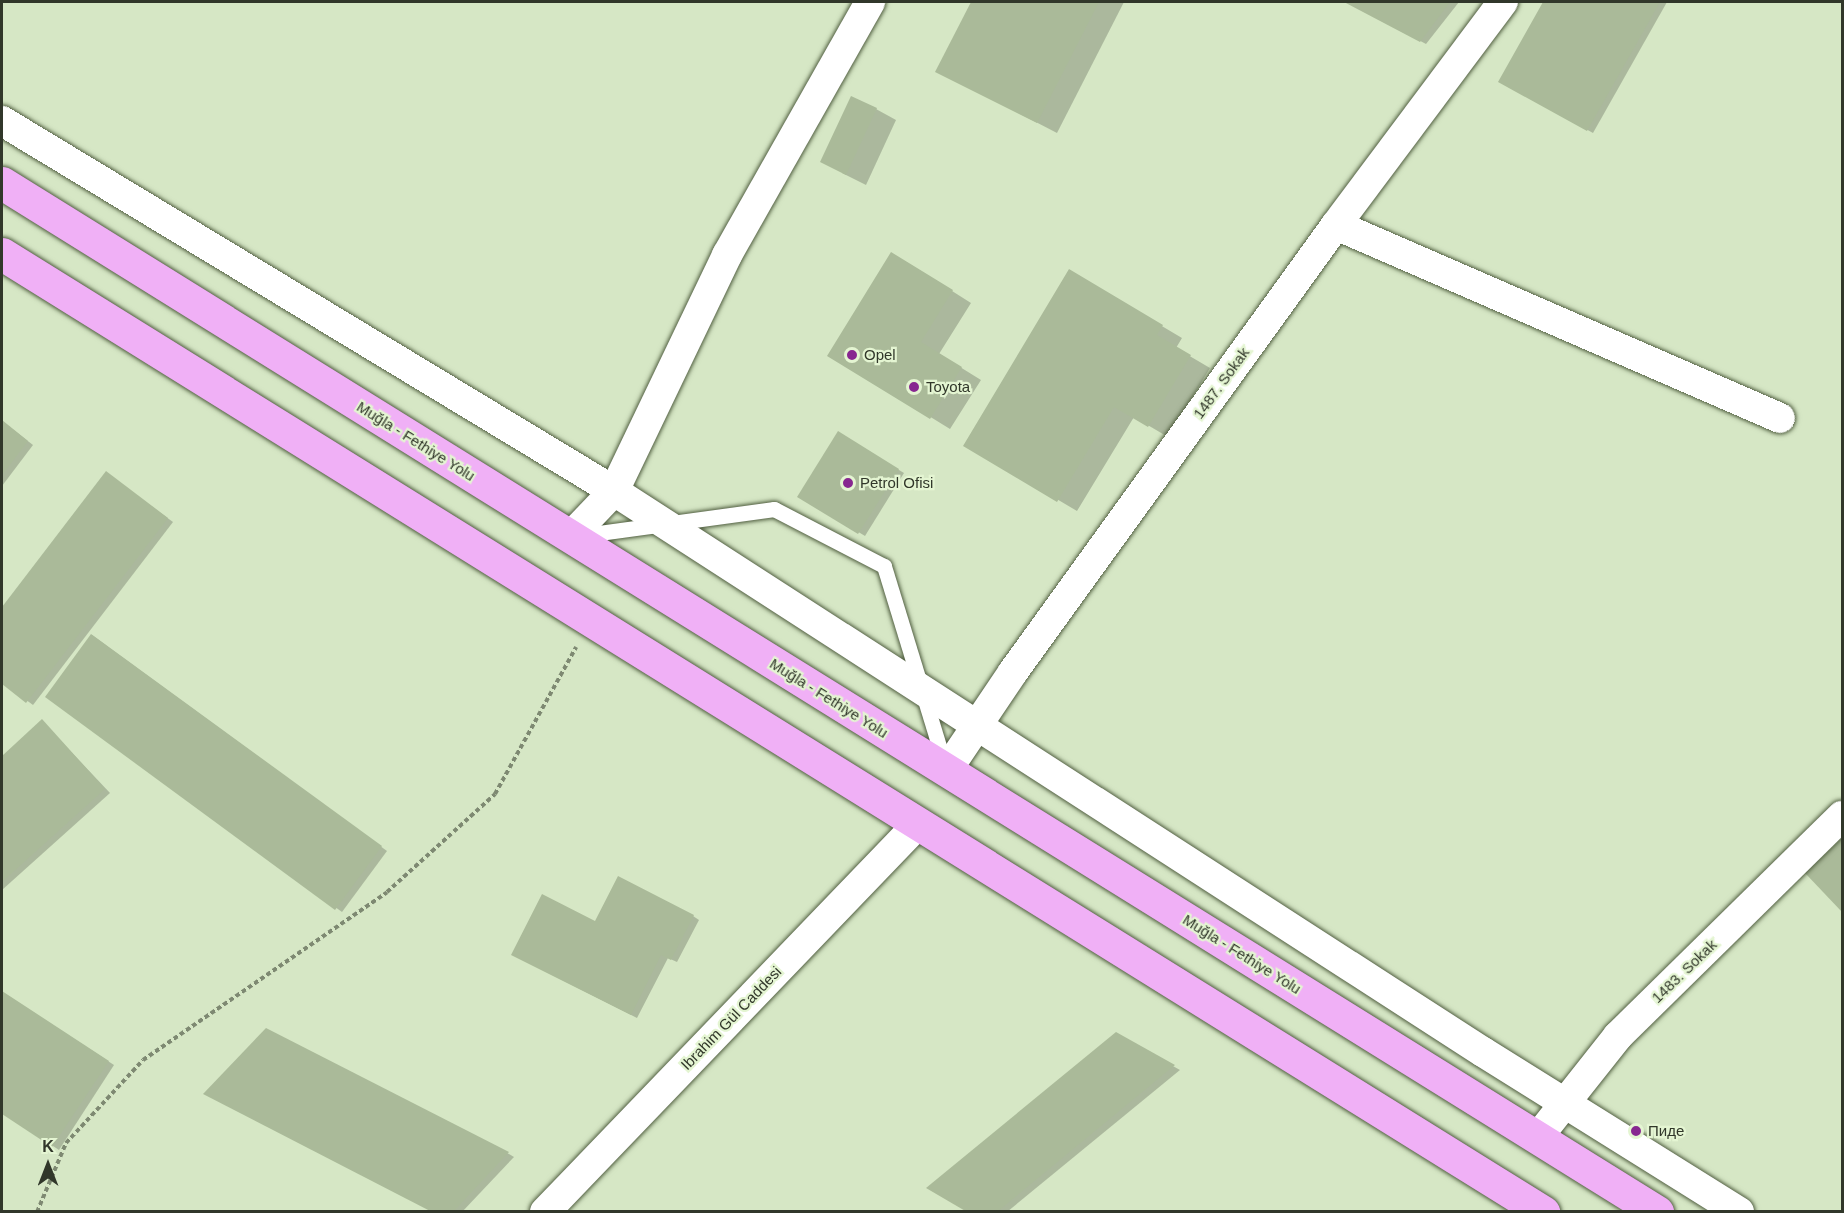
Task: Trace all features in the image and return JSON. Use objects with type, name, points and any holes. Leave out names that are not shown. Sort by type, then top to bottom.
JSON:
[{"type":"highway","name":"Muğla - Fethiye Yolu","points":[[2,183],[1657,1212]]},
{"type":"highway","points":[[2,254],[917,825],[1543,1212]]},
{"type":"street","points":[[570,537],[614,490],[727,255],[870,2]]},
{"type":"street","name":"1487. Sokak","points":[[947,771],[1336,225],[1503,2]]},
{"type":"street","points":[[2,121],[614,490],[977,726],[1739,1212]]},
{"type":"street","points":[[1336,225],[1780,418]]},
{"type":"street","name":"1483. Sokak","points":[[1538,1137],[1618,1036],[1842,816]]},
{"type":"street","name":"Ibrahim Gül Caddesi","points":[[544,1212],[917,825]]},
{"type":"lane","points":[[570,537],[774,509],[884,566],[947,771]]},
{"type":"path","points":[[37,1212],[66,1143],[143,1060],[387,892],[495,795],[591,620]]},
{"type":"building","points":[[971,2],[1099,2],[1037,123],[935,72]]},
{"type":"building","points":[[1344,2],[1450,2],[1420,42]]},
{"type":"building","points":[[1543,2],[1660,2],[1587,131],[1498,82]]},
{"type":"building","points":[[851,96],[877,108],[846,175],[820,162]]},
{"type":"building","points":[[891,252],[953,290],[921,342],[962,367],[930,419],[827,356]]},
{"type":"building","points":[[1069,269],[1163,325],[1157,335],[1191,355],[1148,427],[1114,407],[1057,502],[963,446]]},
{"type":"building","points":[[2,420],[28,441],[2,475]]},
{"type":"building","points":[[838,431],[899,469],[858,534],[797,497]]},
{"type":"building","points":[[106,471],[168,518],[26,703],[2,684],[2,607]]},
{"type":"building","points":[[91,634],[382,846],[335,910],[45,697]]},
{"type":"building","points":[[42,719],[105,789],[2,882],[2,756]]},
{"type":"building","points":[[1842,838],[1842,912],[1805,873]]},
{"type":"building","points":[[618,876],[694,915],[671,960],[661,955],[631,1015],[511,955],[542,894],[595,921]]},
{"type":"building","points":[[2,991],[109,1061],[52,1147],[2,1114]]},
{"type":"building","points":[[266,1028],[509,1152],[453,1212],[432,1212],[203,1094]]},
{"type":"building","points":[[1116,1032],[1175,1065],[997,1212],[967,1212],[926,1188]]},
{"type":"place","name":"Opel","points":[[852,355]]},
{"type":"place","name":"Toyota","points":[[914,387]]},
{"type":"place","name":"Petrol Ofisi","points":[[848,483]]},
{"type":"place","name":"Пиде","points":[[1636,1131]]}]
